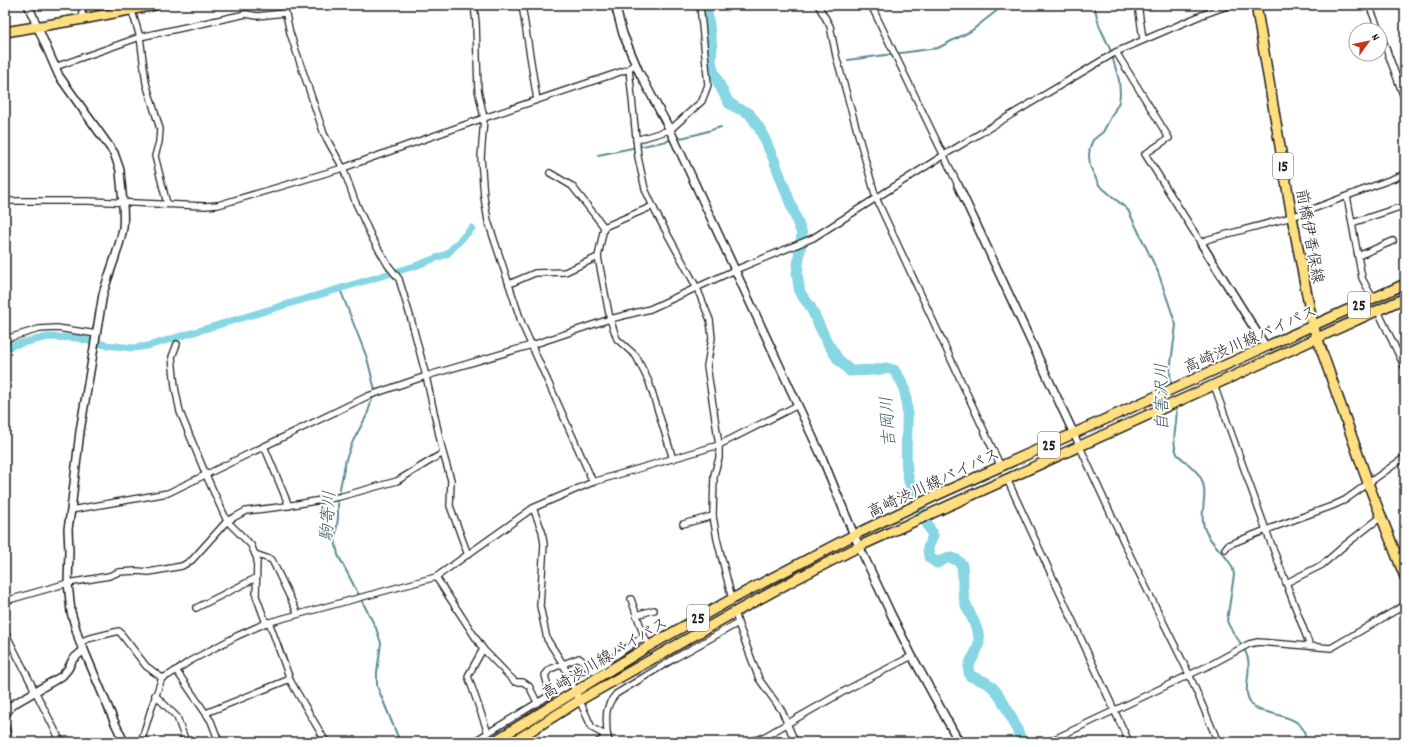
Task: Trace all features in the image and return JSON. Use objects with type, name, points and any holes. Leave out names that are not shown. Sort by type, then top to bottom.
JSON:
[{"type":"main road","points":[[5,32],[83,19],[130,7],[155,5]]},
{"type":"main road","name":"前橋伊香保線","points":[[1256,5],[1292,217],[1313,326],[1368,483],[1405,577]]},
{"type":"main road","name":"高崎渋川線バイパス","points":[[493,742],[649,646],[732,599],[854,535],[935,496],[1405,284]]},
{"type":"main road","name":"高崎渋川線バイパス","points":[[513,742],[580,700],[735,612],[860,546],[1405,298]]},
{"type":"street","points":[[28,5],[55,67],[65,86],[114,153],[120,170],[123,227],[119,246],[103,294],[80,431],[68,529],[68,583],[71,612],[80,643],[124,742]]},
{"type":"street","points":[[81,5],[83,19]]},
{"type":"street","points":[[284,5],[290,33],[324,134],[343,168],[372,238],[388,265],[399,279],[426,376],[443,453],[451,480],[450,506],[468,555]]},
{"type":"street","points":[[474,5],[478,90],[484,118],[481,158],[484,197],[488,221],[522,324],[594,482]]},
{"type":"street","points":[[522,5],[537,100]]},
{"type":"street","points":[[615,5],[623,34],[635,63],[670,130],[798,405],[821,455],[854,535],[912,656],[959,742]]},
{"type":"street","points":[[636,140],[670,130],[702,101],[708,85],[700,5]]},
{"type":"street","points":[[818,5],[830,26],[836,56],[876,198],[1001,467]]},
{"type":"street","points":[[871,5],[944,155],[1127,550],[1189,674],[1218,742]]},
{"type":"street","points":[[1138,5],[1143,39]]},
{"type":"street","points":[[71,510],[168,494],[368,396],[426,376],[650,309],[735,270],[797,245],[813,238],[944,155],[1115,52],[1143,39],[1230,5]]},
{"type":"street","points":[[1369,5],[1376,22]]},
{"type":"street","points":[[130,7],[140,37],[146,83],[160,129],[160,142],[155,156],[167,204]]},
{"type":"street","points":[[55,67],[140,37],[246,14],[257,16],[285,13]]},
{"type":"street","points":[[1115,52],[1169,138],[1145,154],[1266,347]]},
{"type":"street","points":[[1388,53],[1405,100]]},
{"type":"street","points":[[5,201],[122,201],[205,206],[218,205],[343,168],[484,118],[629,70],[635,63]]},
{"type":"street","points":[[629,70],[638,157],[645,188],[653,206],[697,288],[710,320],[712,338],[708,366],[720,445],[719,458],[714,476],[713,516],[717,539],[732,599]]},
{"type":"street","points":[[550,174],[572,186],[604,227],[598,257],[610,320],[617,339],[636,356],[649,382],[673,459]]},
{"type":"street","points":[[1201,244],[1209,239],[1292,217],[1405,174]]},
{"type":"street","points":[[1347,196],[1362,278],[1373,299]]},
{"type":"street","points":[[604,227],[653,206]]},
{"type":"street","points":[[1352,223],[1397,208]]},
{"type":"street","points":[[1358,256],[1393,241]]},
{"type":"street","points":[[509,284],[535,274],[565,272],[598,257]]},
{"type":"street","points":[[1378,311],[1405,368]]},
{"type":"street","points":[[5,339],[39,329],[57,328],[97,334]]},
{"type":"street","points":[[177,344],[172,357],[176,397],[180,412],[227,521],[251,545],[255,554],[257,559],[256,596],[290,679],[326,742]]},
{"type":"street","points":[[1214,385],[1266,530],[1310,646]]},
{"type":"street","points":[[141,742],[155,695],[162,678],[237,636],[267,622],[436,577],[533,508],[594,482],[720,445],[798,405]]},
{"type":"street","points":[[264,446],[288,506]]},
{"type":"street","points":[[5,601],[68,583],[109,576],[119,572],[149,572],[182,566],[192,560],[227,521],[246,511],[288,506],[339,497],[397,481],[443,453]]},
{"type":"street","points":[[1226,549],[1228,545],[1327,509],[1345,500],[1405,457]]},
{"type":"street","points":[[1007,479],[1129,742]]},
{"type":"street","points":[[533,508],[540,525],[544,544],[540,606],[547,639],[563,664],[592,728],[608,739]]},
{"type":"street","points":[[683,524],[713,516]]},
{"type":"street","points":[[1286,583],[1322,565],[1381,517]]},
{"type":"street","points":[[255,554],[272,560],[298,614]]},
{"type":"street","points":[[436,577],[483,649],[515,682],[523,682],[528,686],[537,702]]},
{"type":"street","points":[[196,608],[256,578]]},
{"type":"street","points":[[631,599],[649,646]]},
{"type":"street","points":[[1048,742],[1212,664],[1250,644],[1258,642],[1331,648],[1336,647],[1405,604]]},
{"type":"street","points":[[636,615],[654,610]]},
{"type":"street","points":[[735,612],[759,680],[782,712],[795,742]]},
{"type":"street","points":[[608,739],[607,708],[609,702],[616,694],[675,658],[738,623]]},
{"type":"street","points":[[80,643],[88,639],[119,631],[146,666],[162,678]]},
{"type":"street","points":[[5,632],[60,742]]},
{"type":"street","points":[[473,742],[550,695],[544,676],[550,669],[580,658],[586,663],[587,667],[594,670],[644,636]]},
{"type":"street","points":[[483,649],[468,676],[488,733]]},
{"type":"street","points":[[5,715],[12,704],[62,676],[68,670],[73,659],[84,650]]},
{"type":"street","points":[[748,742],[762,738],[850,688],[912,656]]},
{"type":"street","points":[[176,670],[211,721],[219,742]]},
{"type":"street","points":[[206,713],[290,679]]},
{"type":"street","points":[[155,695],[177,717],[186,742]]},
{"type":"street","points":[[5,728],[9,742]]},
{"type":"street","points":[[598,742],[608,739]]},
{"type":"waterway","name":"吉岡川","points":[[706,5],[712,47],[711,61],[713,70],[729,103],[749,113],[760,129],[774,160],[802,234],[797,274],[800,293],[810,306],[827,342],[838,359],[850,371],[886,368],[894,370],[902,383],[907,408],[906,461],[908,479],[933,536],[928,548],[929,557],[937,563],[949,557],[957,560],[962,565],[964,600],[976,626],[979,639],[979,645],[969,666],[970,676],[987,683],[997,693],[1012,719],[1022,742]]},
{"type":"waterway","points":[[848,60],[938,48],[971,31],[1004,5]]},
{"type":"waterway","name":"自害沢川","points":[[1094,5],[1099,25],[1110,49],[1119,80],[1120,94],[1119,102],[1103,132],[1093,140],[1090,147],[1090,166],[1099,185],[1128,210],[1158,272],[1176,325],[1170,371],[1171,386]]},
{"type":"waterway","points":[[676,139],[721,127]]},
{"type":"waterway","points":[[598,155],[672,140]]},
{"type":"waterway","points":[[5,347],[48,337],[77,338],[106,345],[133,348],[148,346],[415,266],[447,254],[472,228]]},
{"type":"waterway","name":"駒寄川","points":[[340,289],[367,358],[375,390],[367,415],[353,441],[346,459],[338,498],[338,518],[335,539],[338,555],[376,628],[381,643],[377,672],[377,686],[400,742]]},
{"type":"waterway","name":"自害沢川","points":[[1176,406],[1177,412],[1174,442],[1177,454],[1193,468],[1201,478],[1204,491],[1203,519],[1206,532],[1213,543],[1227,558],[1233,569],[1234,575],[1227,621],[1244,649],[1248,659],[1248,698],[1257,709],[1289,718],[1296,722],[1302,727],[1305,733],[1305,742]]}]
